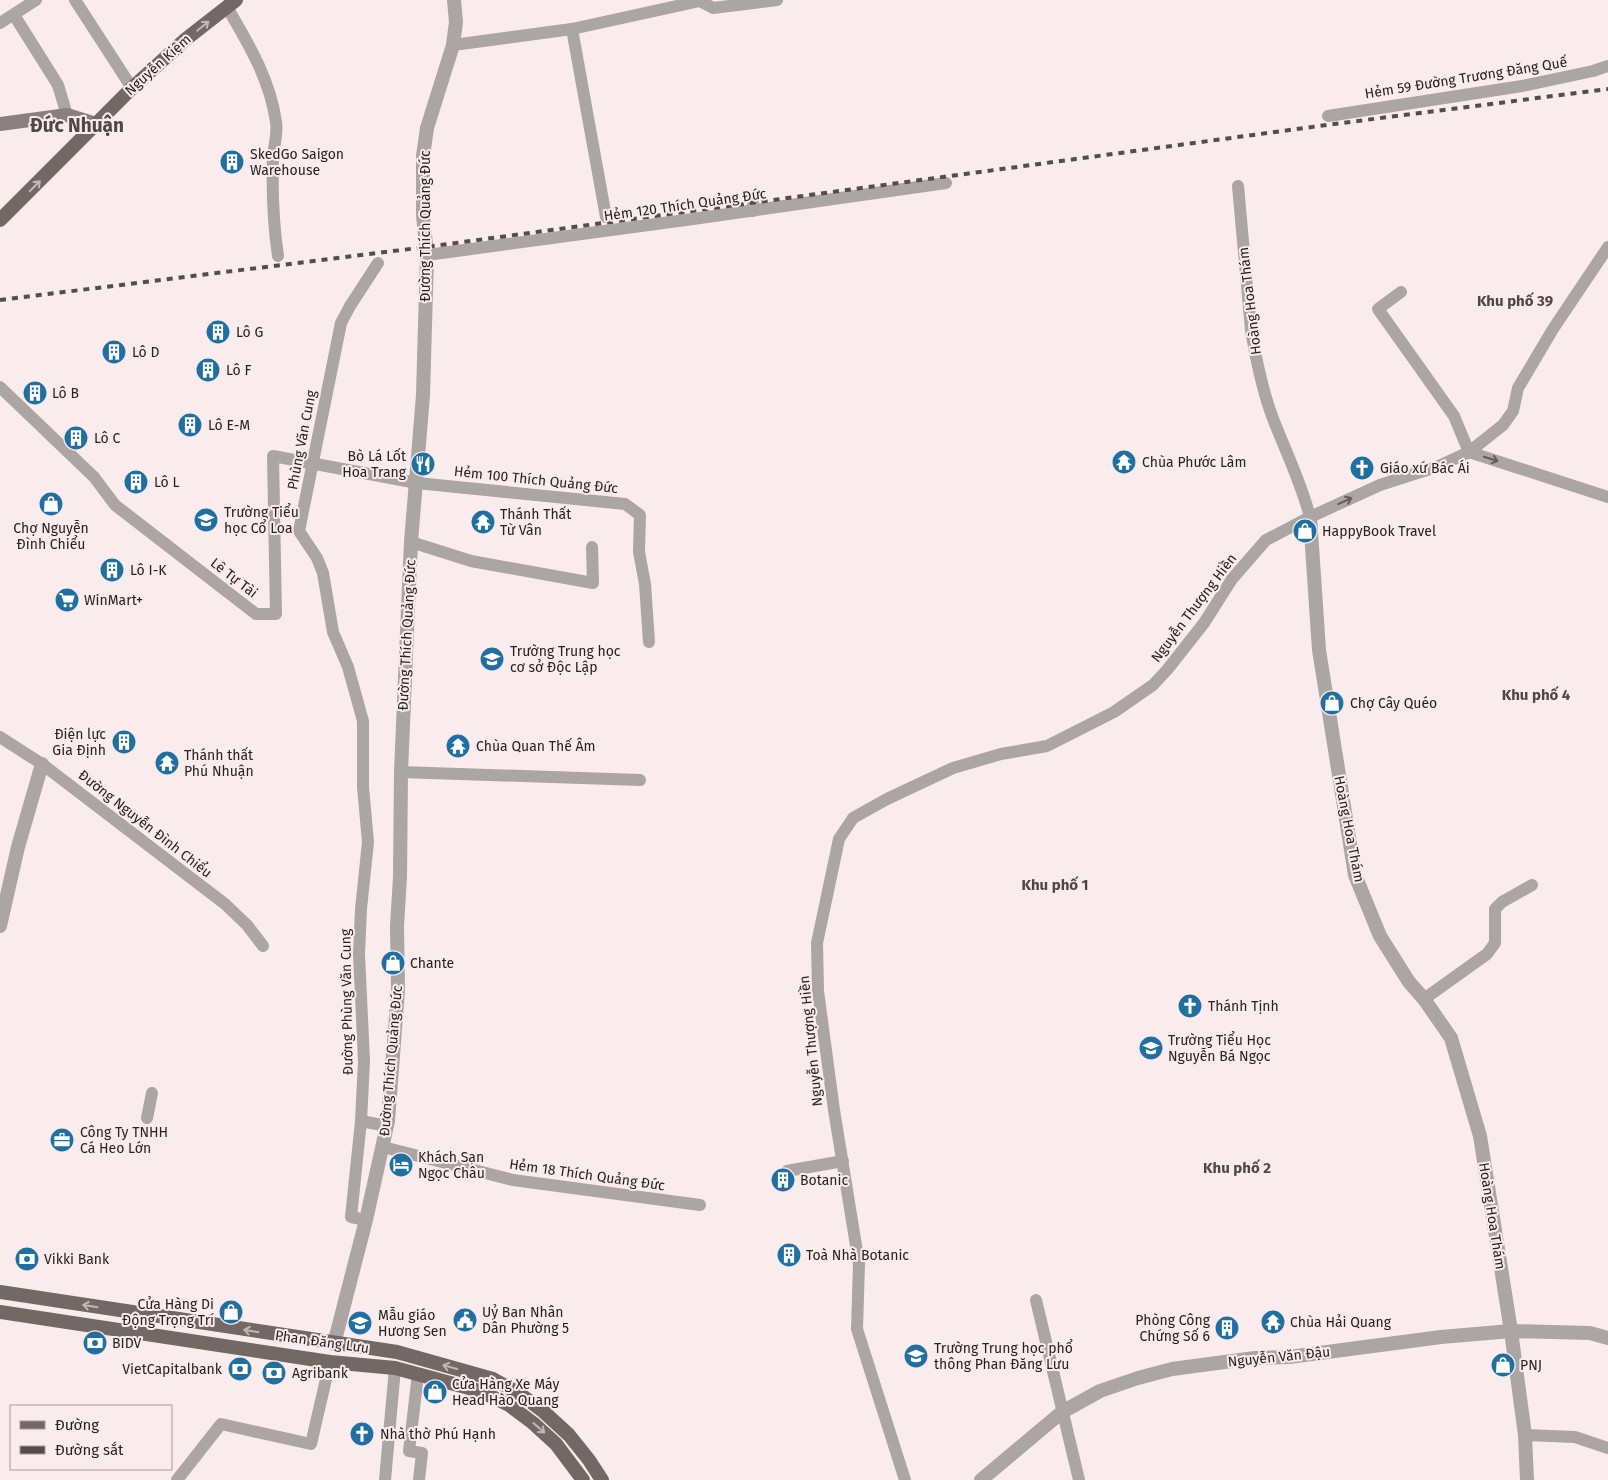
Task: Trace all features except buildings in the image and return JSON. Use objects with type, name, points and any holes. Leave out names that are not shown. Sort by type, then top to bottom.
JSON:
[{"type":"main road","name":"Nguyễn Kiệm","points":[[0,220],[132,88],[186,39],[232,3]]},
{"type":"main road","points":[[0,124],[68,115],[96,124]]},
{"type":"main road","name":"Phan Đăng Lưu","points":[[0,1292],[334,1344],[397,1352],[493,1378],[520,1394],[544,1412],[568,1435],[589,1460],[602,1480]]},
{"type":"main road","name":"Phan Đăng Lưu","points":[[0,1312],[330,1362],[395,1368],[480,1391],[509,1405],[556,1444],[583,1480]]},
{"type":"main road","points":[[330,1362],[334,1344]]},
{"type":"street","points":[[0,24],[36,0]]},
{"type":"street","points":[[75,0],[132,88]]},
{"type":"street","name":"Đường Thích Quảng Đức","points":[[334,1344],[379,1169],[387,1126],[398,990],[397,926],[400,877],[401,772],[411,542],[424,396],[427,255],[423,215],[424,156],[427,128],[453,45],[456,22],[454,0]]},
{"type":"street","points":[[453,45],[572,29],[700,1],[713,8],[777,0]]},
{"type":"street","points":[[232,3],[265,78],[277,124],[273,156],[274,230],[278,256]]},
{"type":"street","points":[[14,15],[58,85],[68,115]]},
{"type":"street","points":[[572,29],[606,217]]},
{"type":"street","name":"Hẻm 59 Đường Trương Đăng Quế","points":[[1328,116],[1522,86],[1608,66]]},
{"type":"street","name":"Hẻm 120 Thích Quảng Đức","points":[[427,255],[946,183]]},
{"type":"street","name":"Hoàng Hoa Thám","points":[[1238,186],[1253,342],[1272,414],[1306,499],[1310,517],[1319,650],[1355,876],[1380,936],[1409,982],[1424,999],[1451,1038],[1480,1136],[1511,1331],[1525,1435],[1527,1480]]},
{"type":"street","points":[[753,196],[753,211]]},
{"type":"street","name":"Nguyễn Thượng Hiền","points":[[905,1480],[857,1328],[859,1264],[842,1161],[818,991],[817,943],[839,839],[853,818],[887,799],[953,768],[1001,754],[1047,746],[1114,712],[1153,685],[1162,675],[1204,623],[1232,579],[1266,540],[1380,484],[1439,466],[1469,452],[1503,425],[1513,412],[1518,388],[1553,329],[1608,247]]},
{"type":"street","name":"Phùng Văn Cung","points":[[363,742],[363,720],[348,667],[332,632],[323,573],[317,558],[299,531],[341,323],[378,263]]},
{"type":"street","points":[[1401,292],[1378,309],[1454,416],[1469,452],[1608,497]]},
{"type":"street","name":"Lê Tự Tài","points":[[0,387],[94,477],[115,505],[256,614],[276,614],[273,456],[417,482]]},
{"type":"street","name":"Hẻm 100 Thích Quảng Đức","points":[[417,482],[625,504],[640,515],[639,552],[645,584],[649,642]]},
{"type":"street","points":[[411,542],[471,561],[593,583],[592,547]]},
{"type":"street","name":"Đường Nguyễn Đình Chiểu","points":[[0,737],[42,764],[225,904],[247,926],[263,946]]},
{"type":"street","name":"Đường Phùng Văn Cung","points":[[363,742],[363,787],[368,842],[361,909],[359,954],[364,1061],[361,1120],[351,1217],[366,1220]]},
{"type":"street","points":[[0,926],[18,847],[42,764]]},
{"type":"street","points":[[401,772],[640,780]]},
{"type":"street","points":[[1424,999],[1487,954],[1495,942],[1495,909],[1502,902],[1532,885]]},
{"type":"street","points":[[147,1118],[152,1093]]},
{"type":"street","points":[[361,1120],[387,1126]]},
{"type":"street","name":"Hẻm 18 Thích Quảng Đức","points":[[383,1147],[515,1181],[700,1205]]},
{"type":"street","points":[[787,1171],[842,1161]]},
{"type":"street","points":[[357,1164],[379,1169]]},
{"type":"street","points":[[1036,1300],[1079,1480]]},
{"type":"street","name":"Nguyễn Văn Đậu","points":[[981,1480],[1062,1412],[1100,1390],[1172,1369],[1441,1337],[1511,1331],[1580,1332],[1608,1338]]},
{"type":"street","points":[[178,1480],[220,1424],[311,1444],[330,1362]]},
{"type":"street","points":[[386,1480],[395,1368]]},
{"type":"street","points":[[418,1374],[410,1451],[422,1453],[419,1480]]},
{"type":"street","points":[[1525,1435],[1575,1437],[1608,1448]]},
{"type":"railway","points":[[0,300],[426,247],[1334,124],[1608,89]]},
{"type":"place","name":"SkedGo Saigon Warehouse","points":[[232,162]]},
{"type":"place","name":"Lô G","points":[[218,332]]},
{"type":"place","name":"Lô D","points":[[114,352]]},
{"type":"place","name":"Lô F","points":[[208,370]]},
{"type":"place","name":"Lô B","points":[[35,393]]},
{"type":"place","name":"Lô E-M","points":[[190,425]]},
{"type":"place","name":"Lô C","points":[[76,438]]},
{"type":"place","name":"Chùa Phước Lâm","points":[[1124,462]]},
{"type":"place","name":"Bò Lá Lốt Hoa Trang","points":[[423,464]]},
{"type":"place","name":"Giáo xứ Bác Ái","points":[[1362,468]]},
{"type":"place","name":"Lô L","points":[[136,482]]},
{"type":"place","name":"Chợ Nguyễn Đình Chiểu","points":[[51,504]]},
{"type":"place","name":"Trường Tiểu học Cổ Loa","points":[[206,520]]},
{"type":"place","name":"Thánh Thất Từ Vân","points":[[483,522]]},
{"type":"place","name":"HappyBook Travel","points":[[1305,531]]},
{"type":"place","name":"Lô I-K","points":[[112,570]]},
{"type":"place","name":"WinMart+","points":[[67,600]]},
{"type":"place","name":"Trường Trung học cơ sở Độc Lập","points":[[492,659]]},
{"type":"place","name":"Chợ Cây Quéo","points":[[1332,703]]},
{"type":"place","name":"Điện lực Gia Định","points":[[124,742]]},
{"type":"place","name":"Chùa Quan Thế Âm","points":[[458,746]]},
{"type":"place","name":"Thánh thất Phú Nhuận","points":[[167,763]]},
{"type":"place","name":"Chante","points":[[393,963]]},
{"type":"place","name":"Thánh Tịnh","points":[[1190,1006]]},
{"type":"place","name":"Trường Tiểu Học Nguyễn Bá Ngọc","points":[[1151,1048]]},
{"type":"place","name":"Công Ty TNHH Cá Heo Lớn","points":[[62,1140]]},
{"type":"place","name":"Khách Sạn Ngọc Châu","points":[[401,1165]]},
{"type":"place","name":"Botanic","points":[[783,1180]]},
{"type":"place","name":"Toà Nhà Botanic","points":[[789,1255]]},
{"type":"place","name":"Vikki Bank","points":[[27,1259]]},
{"type":"place","name":"Cửa Hàng Di Động Trọng Trí","points":[[231,1312]]},
{"type":"place","name":"Uỷ Ban Nhân Dân Phường 5","points":[[465,1320]]},
{"type":"place","name":"Chùa Hải Quang","points":[[1273,1322]]},
{"type":"place","name":"Mẫu giáo Hương Sen","points":[[360,1323]]},
{"type":"place","name":"Phòng Công Chứng Số 6","points":[[1227,1328]]},
{"type":"place","name":"BIDV","points":[[95,1343]]},
{"type":"place","name":"Trường Trung học phổ thông Phan Đăng Lưu","points":[[916,1356]]},
{"type":"place","name":"PNJ","points":[[1503,1365]]},
{"type":"place","name":"VietCapitalbank","points":[[240,1369]]},
{"type":"place","name":"Agribank","points":[[274,1373]]},
{"type":"place","name":"Cửa Hàng Xe Máy Head Hào Quang","points":[[435,1392]]},
{"type":"place","name":"Nhà thờ Phú Hạnh","points":[[362,1434]]},
{"type":"district","name":"Đức Nhuận","points":[[77,125]]},
{"type":"district","name":"Khu phố 39","points":[[1515,301]]},
{"type":"district","name":"Khu phố 4","points":[[1536,695]]},
{"type":"district","name":"Khu phố 1","points":[[1055,885]]},
{"type":"district","name":"Khu phố 2","points":[[1237,1168]]}]
